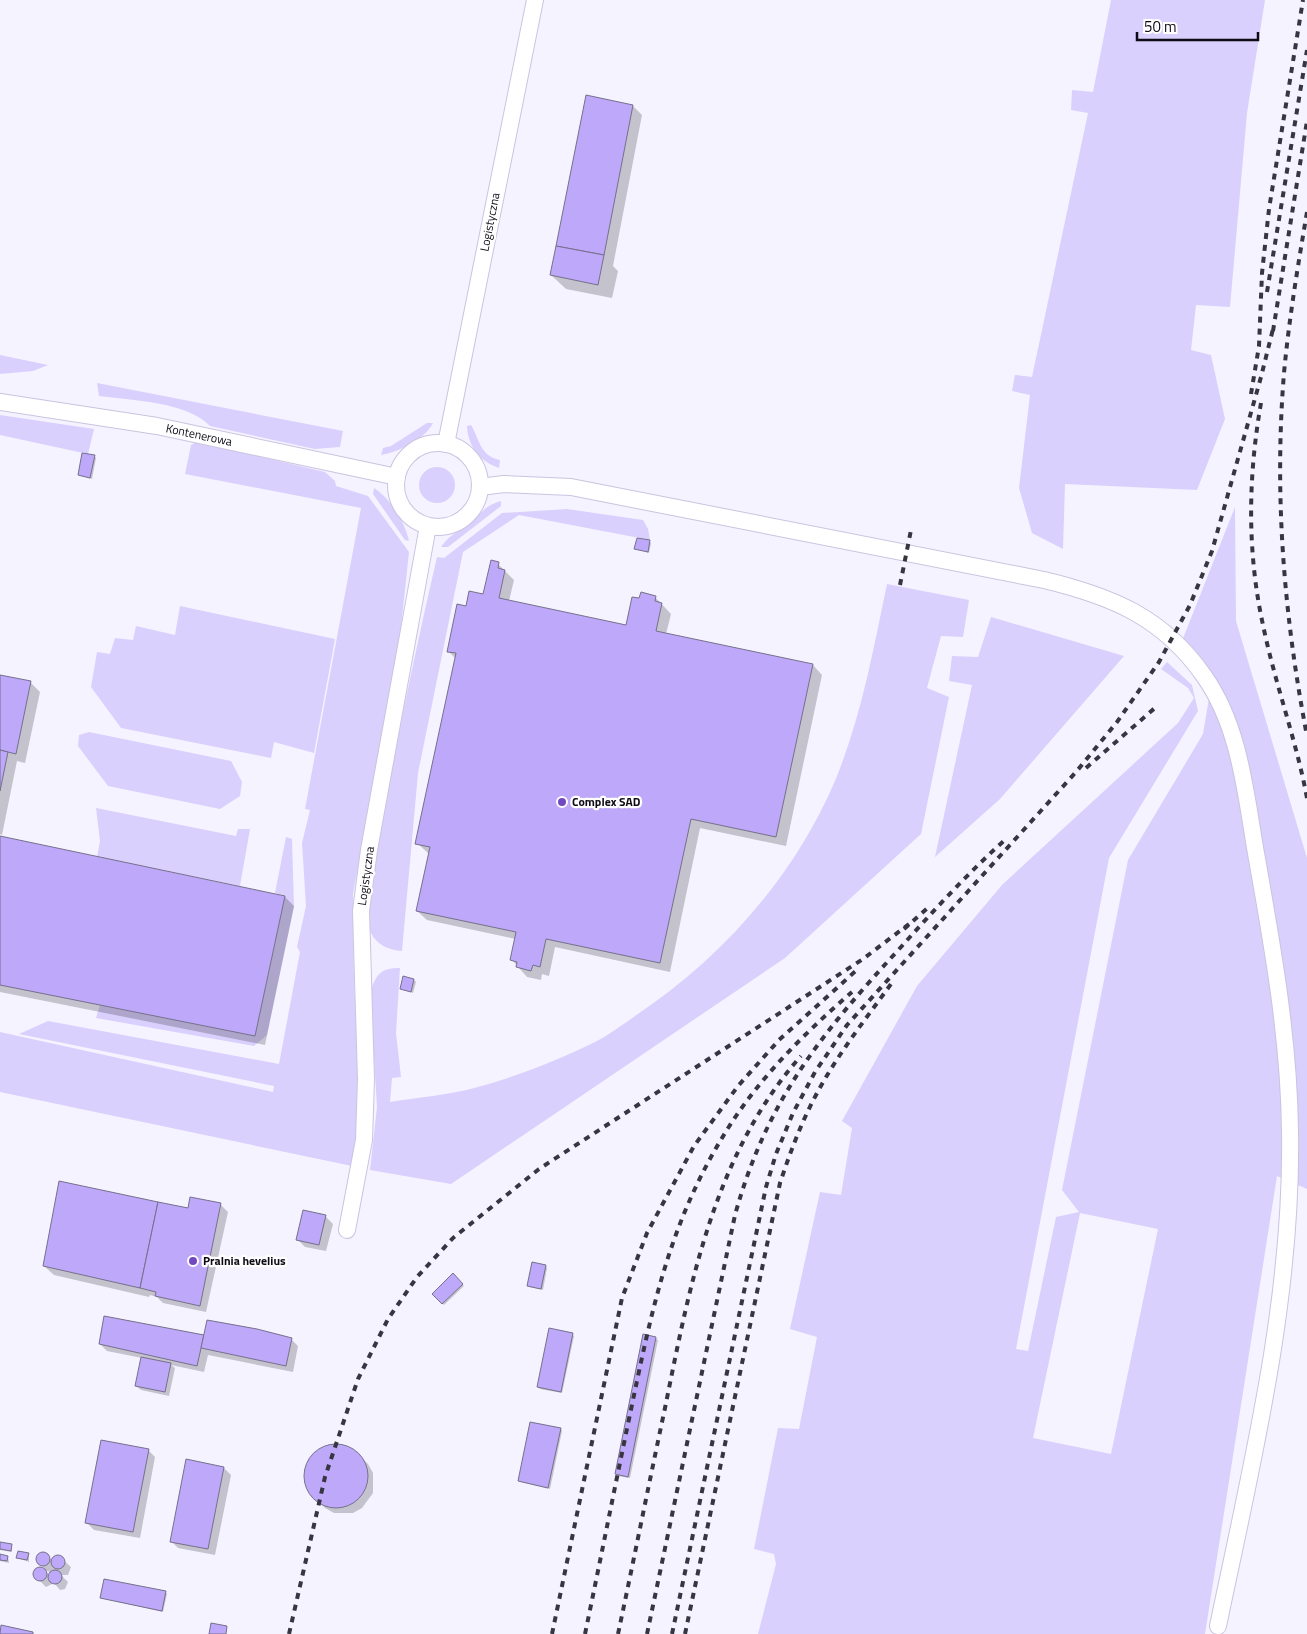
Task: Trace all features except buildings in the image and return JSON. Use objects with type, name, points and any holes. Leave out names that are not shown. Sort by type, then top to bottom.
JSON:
[{"type":"street","name":"Logistyczna","points":[[446,444],[535,0]]},
{"type":"street","name":"Kontenerowa","points":[[0,402],[157,426],[397,478]]},
{"type":"street","points":[[446,444],[460,450],[469,457],[479,476],[478,498],[467,516],[448,526],[428,526],[416,521],[401,505],[398,495],[397,478],[403,463],[418,448],[446,444]]},
{"type":"street","points":[[480,487],[514,484],[571,487],[1087,590],[1108,598],[1143,617],[1167,635],[1204,674],[1217,697],[1230,728],[1241,770],[1273,949],[1284,1037],[1290,1131],[1286,1247],[1276,1326],[1255,1450],[1218,1626]]},
{"type":"street","name":"Logistyczna","points":[[347,1230],[364,1140],[366,1079],[361,911],[369,850],[428,526]]},
{"type":"shaded area","points":[[1111,0],[1265,0],[1247,113],[1230,307],[1196,305],[1191,350],[1211,355],[1225,419],[1197,490],[1065,484],[1063,549],[1032,533],[1019,488],[1030,395],[1012,391],[1015,375],[1032,377],[1088,113],[1071,110],[1072,90],[1093,92]]},
{"type":"shaded area","points":[[0,355],[48,365],[33,371],[0,374]]},
{"type":"shaded area","points":[[97,383],[343,431],[340,447],[315,449],[210,426],[200,418],[173,407],[99,396]]},
{"type":"shaded area","points":[[0,415],[94,429],[88,454],[0,435]]},
{"type":"shaded area","points":[[427,423],[433,423],[424,434],[411,444],[381,455],[383,448],[391,446]]},
{"type":"shaded area","points":[[471,425],[484,451],[493,458],[500,460],[499,468],[480,457],[472,446],[467,426]]},
{"type":"shaded area","points":[[197,442],[325,472],[335,481],[336,486],[368,496],[409,552],[399,646],[353,894],[354,980],[360,1107],[352,1166],[0,1092],[0,1032],[273,1092],[274,1086],[19,1034],[48,1021],[279,1064],[300,952],[297,947],[306,906],[302,843],[310,810],[305,809],[361,508],[185,474],[191,445]]},
{"type":"shaded area","points":[[437,467],[450,472],[455,485],[450,498],[437,503],[424,498],[419,485],[424,472]]},
{"type":"shaded area","points":[[374,488],[386,498],[396,511],[409,541],[405,540],[373,494]]},
{"type":"shaded area","points":[[501,501],[501,506],[448,547],[441,547],[450,537],[487,508]]},
{"type":"shaded area","points":[[1235,507],[1236,621],[1307,858],[1307,1189],[1277,1176],[1205,1634],[758,1634],[776,1564],[774,1554],[754,1549],[778,1428],[799,1429],[817,1337],[790,1329],[820,1192],[841,1195],[852,1128],[842,1121],[917,986],[1002,885],[1178,723],[1194,698],[1188,688],[1161,669],[1167,662],[1192,685],[1198,711],[1109,858],[1016,1349],[1028,1351],[1056,1217],[1079,1212],[1062,1190],[1128,860],[1203,734],[1212,680],[1182,641]],"holes":[[[1080,1213],[1158,1229],[1111,1454],[1033,1438]]]},
{"type":"shaded area","points":[[567,509],[643,520],[648,529],[650,540],[519,515],[463,552],[418,773],[402,951],[388,948],[380,944],[371,933],[368,923],[369,894],[395,752],[437,557],[444,558],[502,513]]},
{"type":"shaded area","points":[[887,584],[969,600],[963,637],[941,636],[927,688],[949,697],[921,834],[785,958],[451,1184],[370,1170],[377,1107],[370,992],[377,976],[388,969],[400,968],[396,1033],[401,1077],[392,1078],[390,1102],[467,1090],[538,1067],[600,1039],[667,993],[697,969],[752,913],[799,850],[818,816],[835,781],[852,733],[866,684]]},
{"type":"shaded area","points":[[180,606],[335,639],[314,753],[274,742],[271,758],[121,728],[91,687],[97,652],[110,654],[115,638],[133,640],[136,626],[175,635]]},
{"type":"shaded area","points":[[991,617],[1124,656],[1000,799],[935,857],[972,685],[949,681],[952,656],[978,657]]},
{"type":"shaded area","points":[[89,732],[231,761],[242,782],[240,796],[220,809],[108,786],[78,746],[79,735]]},
{"type":"shaded area","points":[[96,808],[236,836],[238,829],[250,829],[240,886],[97,857],[100,841]]},
{"type":"shaded area","points":[[286,837],[292,839],[294,907],[267,1035],[254,1046],[96,1018],[100,1005],[255,1036],[285,896],[275,893]]},
{"type":"railway","points":[[1251,394],[1259,346],[1262,273],[1269,209],[1303,0]]},
{"type":"railway","points":[[1267,292],[1307,50]]},
{"type":"railway","points":[[1273,331],[1307,121]]},
{"type":"railway","points":[[1307,212],[1286,353],[1280,465],[1283,556],[1287,601],[1292,646],[1307,736]]},
{"type":"railway","points":[[672,1634],[766,1187],[776,1154],[793,1113],[815,1072],[847,1025],[1076,772],[1117,722],[1159,662],[1190,605],[1212,551],[1274,325]]},
{"type":"railway","points":[[1261,403],[1252,487],[1251,514],[1254,570],[1263,625],[1273,669],[1297,754],[1307,798]]},
{"type":"railway","points":[[900,585],[911,530]]},
{"type":"railway","points":[[1086,768],[1156,707]]},
{"type":"railway","points":[[647,1634],[735,1215],[763,1136],[800,1070],[846,1009],[939,905],[1007,838]]},
{"type":"railway","points":[[904,929],[930,906]]},
{"type":"railway","points":[[289,1634],[325,1477],[358,1379],[388,1319],[417,1277],[453,1238],[539,1169],[863,959],[909,924]]},
{"type":"railway","points":[[552,1634],[622,1298],[647,1233],[694,1146],[738,1086],[779,1040],[859,968]]},
{"type":"railway","points":[[685,1634],[780,1183],[801,1127],[824,1080],[891,984]]},
{"type":"railway","points":[[585,1634],[637,1379],[655,1302],[678,1230],[710,1158],[732,1122],[758,1086],[803,1037],[852,992]]},
{"type":"railway","points":[[618,1634],[685,1314],[710,1222],[726,1178],[747,1135],[771,1094],[801,1056]]},
{"type":"place","name":"Complex SAD","points":[[562,802]]},
{"type":"place","name":"Pralnia hevelius","points":[[193,1261]]}]
